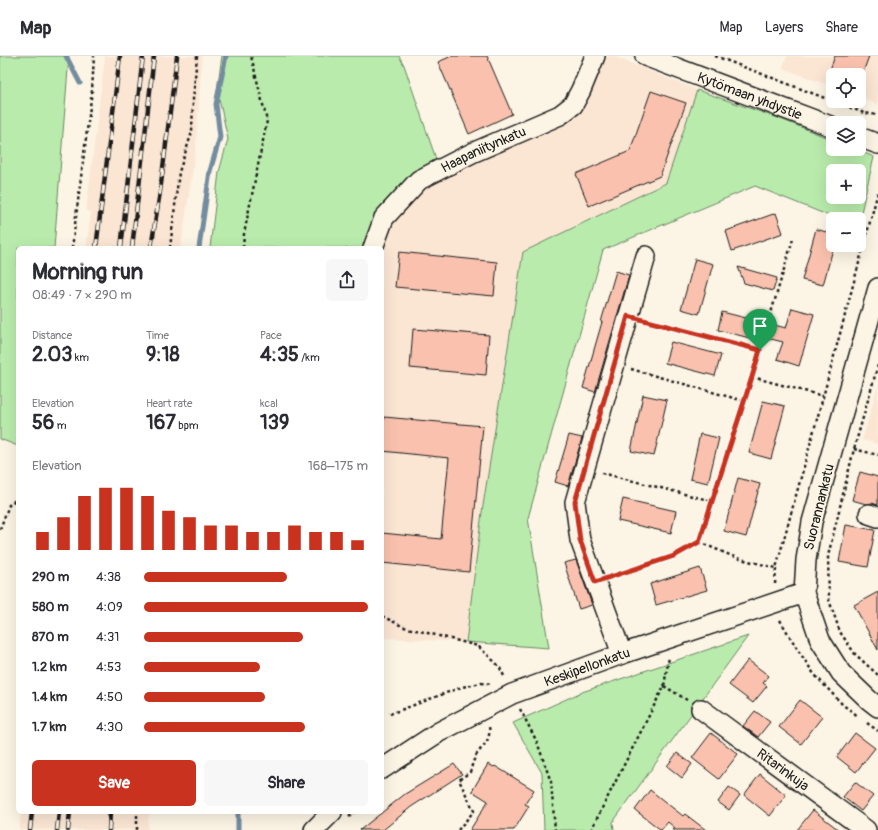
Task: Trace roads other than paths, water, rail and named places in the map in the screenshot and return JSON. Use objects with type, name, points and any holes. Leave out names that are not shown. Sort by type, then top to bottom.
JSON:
[{"type":"street","name":"Haapaniitynkatu","points":[[374,246],[384,218],[419,180],[472,154],[560,115],[573,105],[595,56]]},
{"type":"street","name":"Kytömaan yhdystie","points":[[645,56],[826,124]]},
{"type":"street","points":[[866,140],[878,144]]},
{"type":"street","points":[[622,654],[580,540],[575,502],[646,256]]},
{"type":"street","name":"Suorannankatu","points":[[878,288],[812,522],[806,560],[804,593],[820,640],[841,673],[878,707]]},
{"type":"street","name":"Keskipellonkatu","points":[[384,768],[439,732],[516,702],[622,654],[804,593]]},
{"type":"street","name":"Ritarinkuja","points":[[701,709],[866,830]]},
{"type":"street","points":[[314,830],[330,814]]},
{"type":"waterway","points":[[66,56],[80,83]]},
{"type":"waterway","points":[[199,246],[210,171],[220,137],[216,104],[226,56]]},
{"type":"waterway","points":[[238,814],[238,830]]},
{"type":"railway","points":[[96,246],[120,56]]},
{"type":"railway","points":[[121,246],[143,56]]},
{"type":"railway","points":[[132,246],[154,56]]},
{"type":"railway","points":[[151,246],[160,192],[177,56]]},
{"type":"railway","points":[[30,830],[32,814]]},
{"type":"railway","points":[[57,830],[59,814]]},
{"type":"railway","points":[[68,830],[70,814]]},
{"type":"railway","points":[[109,830],[110,814]]}]
